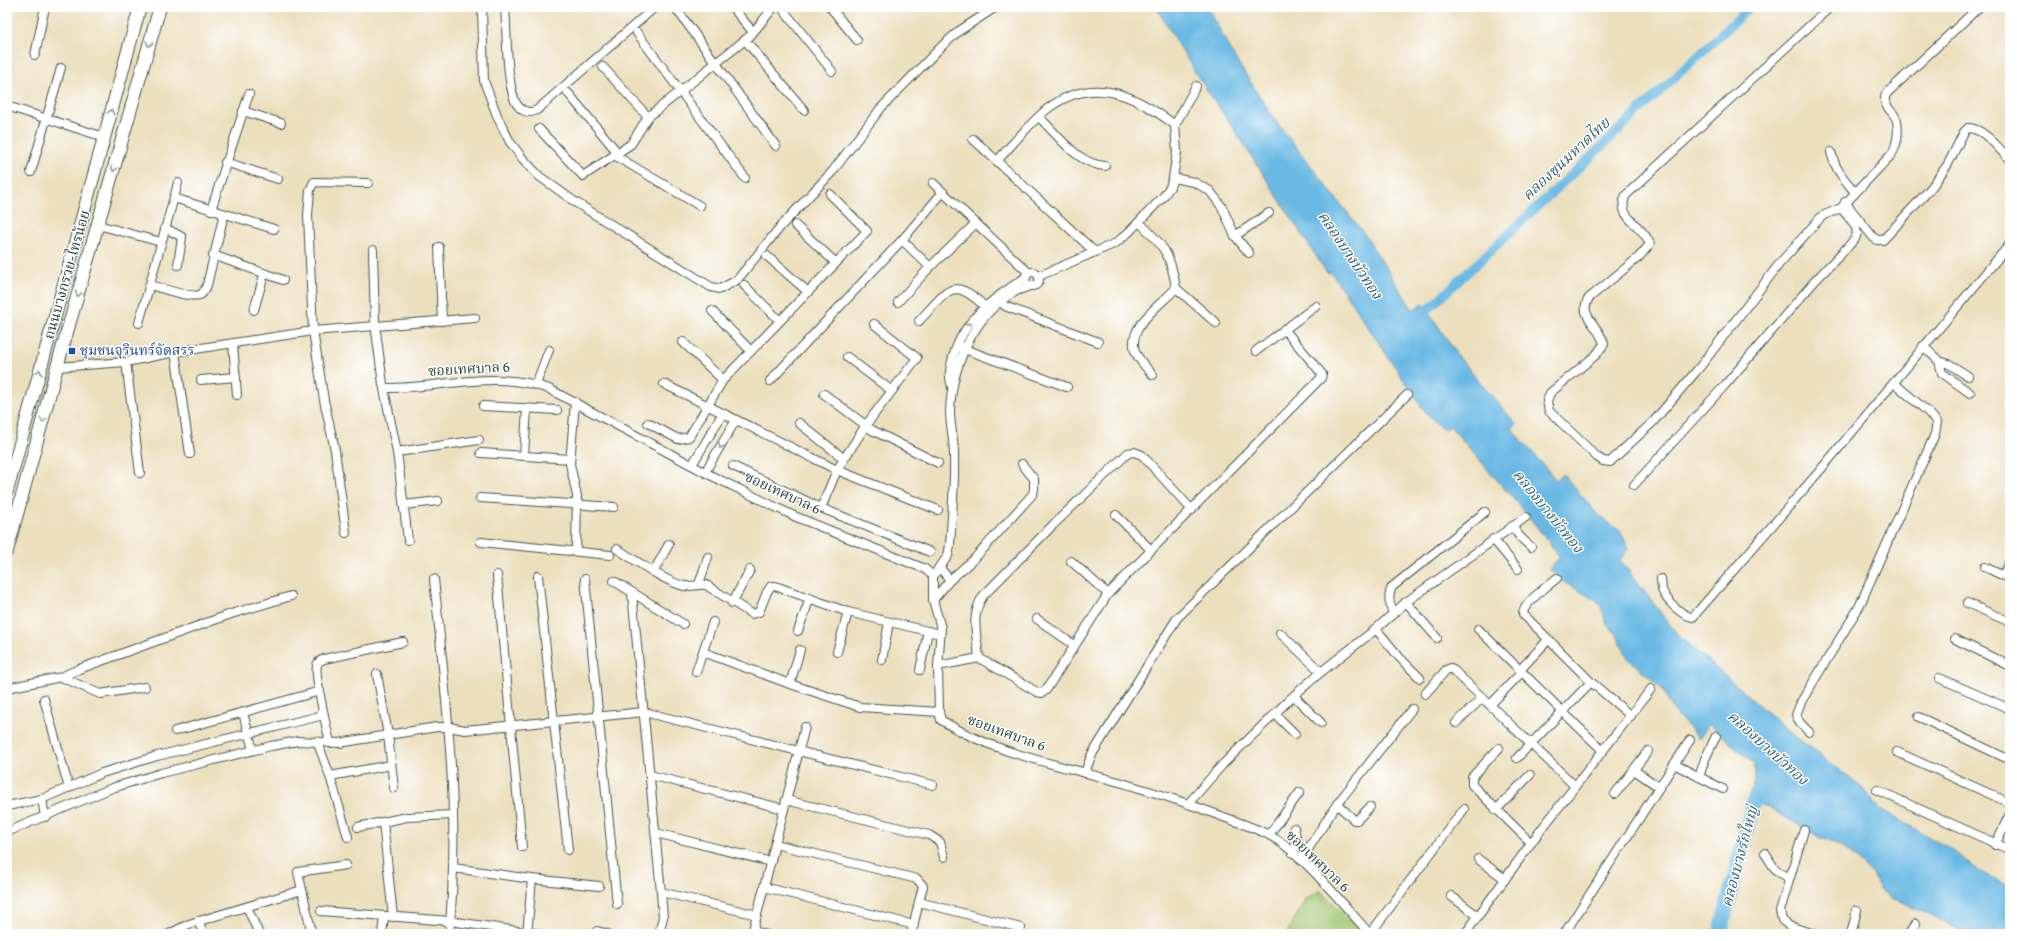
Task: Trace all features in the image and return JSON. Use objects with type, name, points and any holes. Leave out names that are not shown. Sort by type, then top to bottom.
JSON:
[{"type":"main road","name":"ถนนบางกรวย-ไทรน้อย","points":[[7,491],[9,476],[140,7]]},
{"type":"main road","name":"ถนนบางกรวย-ไทรน้อย","points":[[7,552],[57,367],[160,7]]},
{"type":"main road","points":[[18,448],[34,452]]},
{"type":"street","points":[[35,55],[46,7]]},
{"type":"street","points":[[482,7],[484,81],[498,118],[510,142],[523,159],[539,176],[575,202],[711,287],[720,289],[737,280],[781,226],[832,172],[881,108],[959,31],[996,7]]},
{"type":"street","points":[[505,7],[511,88],[515,102],[523,111],[528,112],[537,110],[655,7]]},
{"type":"street","points":[[675,7],[776,146]]},
{"type":"street","points":[[732,7],[754,32]]},
{"type":"street","points":[[538,129],[583,176],[631,144],[648,117],[745,40],[754,32],[774,7]]},
{"type":"street","points":[[781,7],[832,71]]},
{"type":"street","points":[[830,7],[857,40]]},
{"type":"street","points":[[1830,7],[1626,195],[1623,202],[1624,213],[1648,237],[1650,244],[1639,257],[1589,298],[1585,303],[1584,310],[1602,338],[1604,344],[1596,355],[1550,393],[1548,401],[1549,411],[1603,461],[1610,462],[1658,416],[1699,368],[1780,263],[1817,222],[1830,211],[1843,205],[1854,191],[1895,150],[1897,122],[1885,104],[1884,100],[1886,94],[1978,7]]},
{"type":"street","points":[[637,33],[745,178]]},
{"type":"street","points":[[745,40],[804,110]]},
{"type":"street","points":[[603,67],[648,117]]},
{"type":"street","points":[[31,172],[61,68]]},
{"type":"street","points":[[1039,276],[1116,243],[1163,197],[1170,187],[1173,178],[1177,152],[1176,125],[1196,86]]},
{"type":"street","points":[[997,161],[1039,116],[1068,96],[1084,91],[1103,90],[1126,96],[1144,104],[1176,125]]},
{"type":"street","points":[[568,93],[616,154],[700,206]]},
{"type":"street","points":[[211,210],[249,94]]},
{"type":"street","points":[[7,106],[104,137]]},
{"type":"street","points":[[243,110],[281,124]]},
{"type":"street","points":[[1039,116],[1079,157],[1095,165],[1105,166]]},
{"type":"street","points":[[1843,205],[1872,237],[1877,240],[1883,240],[1931,188],[1948,164],[1964,132],[1968,128],[1974,128],[1982,133],[2010,160]]},
{"type":"street","points":[[973,139],[1095,252]]},
{"type":"street","points":[[1831,152],[1834,164],[1840,175],[1854,191]]},
{"type":"street","points":[[226,162],[278,179]]},
{"type":"street","points":[[1173,178],[1194,182],[1210,191],[1222,207],[1235,236],[1249,253]]},
{"type":"street","points":[[346,533],[335,450],[324,400],[313,330],[308,215],[311,185],[314,182],[368,184]]},
{"type":"street","points":[[932,182],[1028,275]]},
{"type":"street","points":[[139,324],[178,183]]},
{"type":"street","points":[[770,381],[902,240],[943,192]]},
{"type":"street","points":[[648,422],[678,439],[685,439],[689,437],[723,380],[867,231],[830,194]]},
{"type":"street","points":[[174,198],[274,229]]},
{"type":"street","points":[[1634,486],[1725,385],[1814,282],[1854,239],[1857,233],[1855,225],[1843,205]]},
{"type":"street","points":[[1235,236],[1269,213]]},
{"type":"street","points":[[150,285],[198,296],[203,293],[207,285],[224,214]]},
{"type":"street","points":[[1139,222],[1159,241],[1167,253],[1174,272],[1176,288],[1216,323]]},
{"type":"street","points":[[898,302],[930,267],[976,223]]},
{"type":"street","points":[[98,225],[161,242]]},
{"type":"street","points":[[795,225],[836,263]]},
{"type":"street","points":[[165,228],[182,237],[178,265]]},
{"type":"street","points":[[902,240],[930,267]]},
{"type":"street","points":[[1661,580],[1662,591],[1671,603],[1686,615],[1693,617],[1894,383],[1923,346],[2000,258],[2010,244]]},
{"type":"street","points":[[439,246],[442,321]]},
{"type":"street","points":[[373,250],[375,324],[384,388],[397,452],[408,540]]},
{"type":"street","points":[[213,256],[264,275],[283,280]]},
{"type":"street","points":[[767,256],[808,292]]},
{"type":"street","points":[[703,652],[790,684],[860,707],[938,712],[938,666],[941,628],[933,600],[933,576],[948,556],[950,545],[954,454],[950,413],[952,387],[949,374],[968,325],[1028,275],[1035,273],[1039,276]]},
{"type":"street","points":[[254,310],[264,275]]},
{"type":"street","points":[[1028,275],[1026,282],[1030,286]]},
{"type":"street","points":[[999,300],[1038,284],[1039,276]]},
{"type":"street","points":[[744,285],[780,321]]},
{"type":"street","points":[[919,321],[947,292],[954,288],[960,288],[968,293],[987,309]]},
{"type":"street","points":[[1153,375],[1139,359],[1134,350],[1135,335],[1147,316],[1176,288]]},
{"type":"street","points":[[999,300],[1005,306],[1098,342]]},
{"type":"street","points":[[1256,351],[1316,306]]},
{"type":"street","points":[[712,311],[751,351]]},
{"type":"street","points":[[57,367],[126,362],[175,352],[233,344],[313,330],[375,324],[475,318]]},
{"type":"street","points":[[821,508],[843,458],[916,358],[874,324]]},
{"type":"street","points":[[938,666],[979,658],[1042,693],[1046,690],[1108,594],[1150,549],[1192,510],[1322,376],[1320,371],[1284,329]]},
{"type":"street","points":[[683,342],[723,380]]},
{"type":"street","points":[[233,344],[238,395]]},
{"type":"street","points":[[1923,346],[1939,361],[1949,364],[1968,376]]},
{"type":"street","points":[[960,348],[1067,387]]},
{"type":"street","points":[[536,384],[548,350]]},
{"type":"street","points":[[175,352],[190,454]]},
{"type":"street","points":[[847,357],[892,391]]},
{"type":"street","points":[[1939,361],[1942,373],[1970,393]]},
{"type":"street","points":[[126,362],[140,473]]},
{"type":"street","points":[[201,380],[236,377]]},
{"type":"street","name":"ซอยเทศบาล 6","points":[[384,388],[477,379],[514,380],[536,384],[574,402],[705,472],[794,516],[925,569],[933,576]]},
{"type":"street","points":[[1809,732],[1800,723],[1796,715],[1801,702],[1859,607],[1935,434],[1937,422],[1928,412],[1894,383]]},
{"type":"street","points":[[664,384],[837,470],[938,510]]},
{"type":"street","points":[[824,394],[866,425],[938,463]]},
{"type":"street","points":[[1085,773],[1091,756],[1176,618],[1407,395]]},
{"type":"street","points":[[574,402],[570,459],[578,505],[576,551]]},
{"type":"street","points":[[483,406],[557,410]]},
{"type":"street","points":[[524,456],[527,409]]},
{"type":"street","points":[[692,464],[723,413]]},
{"type":"street","points":[[705,472],[736,420]]},
{"type":"street","points":[[799,423],[843,458]]},
{"type":"street","points":[[397,452],[479,440]]},
{"type":"street","points":[[979,658],[974,615],[976,606],[983,596],[1053,525],[1128,453],[1134,452],[1142,455],[1192,510]]},
{"type":"street","points":[[481,453],[570,459]]},
{"type":"street","points":[[933,600],[950,580],[974,558],[1032,495],[1034,490],[1034,479],[1022,464]]},
{"type":"street","points":[[733,466],[821,508],[930,552]]},
{"type":"street","points":[[480,498],[614,507]]},
{"type":"street","points":[[404,505],[438,501]]},
{"type":"street","points":[[1393,614],[1389,601],[1389,593],[1392,587],[1485,512]]},
{"type":"street","points":[[1116,515],[1150,549]]},
{"type":"street","points":[[1188,804],[1223,764],[1321,672],[1376,629],[1406,602],[1492,539],[1526,517]]},
{"type":"street","points":[[1512,526],[1520,537],[1531,547]]},
{"type":"street","points":[[1492,539],[1518,569]]},
{"type":"street","points":[[481,542],[576,551],[614,552],[685,586],[699,584],[706,586],[745,612],[756,614],[759,612],[767,592],[771,586],[776,586],[848,612],[940,634]]},
{"type":"street","points":[[654,571],[669,544]]},
{"type":"street","points":[[699,584],[708,557]]},
{"type":"street","points":[[1071,561],[1108,594]]},
{"type":"street","points":[[1985,567],[2007,577],[2010,561]]},
{"type":"street","points":[[940,568],[950,580]]},
{"type":"street","points":[[732,603],[750,570]]},
{"type":"street","points":[[497,575],[522,847]]},
{"type":"street","points":[[538,576],[568,850]]},
{"type":"street","points":[[1557,578],[1523,609],[1523,614],[1591,682],[1631,716]]},
{"type":"street","points":[[434,579],[449,727],[453,868],[449,934]]},
{"type":"street","points":[[585,579],[617,904]]},
{"type":"street","points":[[614,581],[683,624]]},
{"type":"street","points":[[632,593],[662,892],[663,917],[659,934]]},
{"type":"street","points":[[7,688],[61,677],[79,669],[231,614],[291,596]]},
{"type":"street","points":[[798,631],[810,598]]},
{"type":"street","points":[[1406,602],[1437,638]]},
{"type":"street","points":[[1967,603],[2010,622]]},
{"type":"street","points":[[837,652],[848,612]]},
{"type":"street","points":[[1037,619],[1074,646]]},
{"type":"street","points":[[696,672],[713,622]]},
{"type":"street","points":[[882,660],[889,622]]},
{"type":"street","points":[[1376,629],[1400,658],[1420,678]]},
{"type":"street","points":[[1478,629],[1562,713],[1603,751]]},
{"type":"street","points":[[920,670],[928,631]]},
{"type":"street","points":[[1280,633],[1321,672]]},
{"type":"street","points":[[1954,639],[2010,666]]},
{"type":"street","points":[[1491,704],[1548,640]]},
{"type":"street","points":[[330,743],[324,715],[317,666],[324,659],[403,642]]},
{"type":"street","points":[[790,684],[800,650]]},
{"type":"street","points":[[1425,694],[1446,670],[1451,668],[1491,704],[1575,786]]},
{"type":"street","points":[[376,674],[388,735],[394,788]]},
{"type":"street","points":[[61,677],[100,694],[145,687]]},
{"type":"street","points":[[1940,678],[2010,709]]},
{"type":"street","points":[[1517,758],[1591,682]]},
{"type":"street","points":[[1465,934],[1531,843],[1651,689]]},
{"type":"street","points":[[175,731],[320,691]]},
{"type":"street","points":[[1294,696],[1321,723]]},
{"type":"street","points":[[1456,723],[1483,697]]},
{"type":"street","points":[[44,699],[69,788]]},
{"type":"street","points":[[1301,860],[1337,804],[1412,709]]},
{"type":"street","points":[[7,832],[112,788],[161,773],[253,750],[298,741],[330,743],[449,727],[466,730],[644,712],[933,785]]},
{"type":"street","name":"ซอยเทศบาล 6","points":[[938,712],[942,720],[948,724],[985,742],[1021,756],[1085,773],[1188,804],[1269,835],[1301,860],[1370,934]]},
{"type":"street","points":[[243,713],[253,750]]},
{"type":"street","points":[[1275,714],[1295,734]]},
{"type":"street","points":[[7,806],[42,799],[102,773],[157,756],[324,715]]},
{"type":"street","points":[[1919,717],[2010,760]]},
{"type":"street","points":[[765,934],[753,933],[804,727]]},
{"type":"street","points":[[1699,777],[1705,759],[1716,736]]},
{"type":"street","points":[[1564,934],[1690,740]]},
{"type":"street","points":[[317,741],[330,776],[348,837]]},
{"type":"street","points":[[1499,748],[1472,777],[1472,785],[1531,843]]},
{"type":"street","points":[[1615,794],[1648,751]]},
{"type":"street","points":[[1896,752],[2010,803]]},
{"type":"street","points":[[1674,764],[1723,789]]},
{"type":"street","points":[[330,776],[391,765]]},
{"type":"street","points":[[1634,770],[1659,787]]},
{"type":"street","points":[[650,775],[784,809]]},
{"type":"street","points":[[1496,810],[1530,775]]},
{"type":"street","points":[[1877,790],[2010,850]]},
{"type":"street","points":[[1269,835],[1300,792]]},
{"type":"street","points":[[42,799],[45,817]]},
{"type":"street","points":[[786,800],[929,835],[940,842],[944,857]]},
{"type":"street","points":[[1337,804],[1354,820],[1358,820],[1370,807]]},
{"type":"street","points":[[1370,934],[1464,809]]},
{"type":"street","points":[[358,827],[407,817],[452,815]]},
{"type":"street","points":[[1995,844],[2009,819]]},
{"type":"street","points":[[383,822],[393,918]]},
{"type":"street","points":[[1293,853],[1297,841],[1294,828]]},
{"type":"street","points":[[1804,830],[1780,911],[1782,920],[1789,926],[1814,934]]},
{"type":"street","points":[[656,833],[770,862]]},
{"type":"street","points":[[775,844],[916,879],[923,886],[911,934]]},
{"type":"street","points":[[1766,853],[1773,866],[1788,880]]},
{"type":"street","points":[[1478,859],[1505,879]]},
{"type":"street","points":[[312,934],[298,872],[346,865]]},
{"type":"street","points":[[453,868],[532,879],[599,886]]},
{"type":"street","points":[[527,933],[532,879]]},
{"type":"street","points":[[764,887],[914,925]]},
{"type":"street","points":[[169,934],[198,921],[302,890]]},
{"type":"street","points":[[662,892],[757,915]]},
{"type":"street","points":[[1451,896],[1478,916]]},
{"type":"street","points":[[919,902],[1021,928]]},
{"type":"street","points":[[247,907],[259,934]]},
{"type":"street","points":[[1851,934],[1857,910]]},
{"type":"street","points":[[322,911],[393,918],[450,921],[538,934]]},
{"type":"street","points":[[382,934],[384,917]]},
{"type":"street","points":[[198,921],[204,934]]},
{"type":"street","points":[[1909,934],[1915,924]]},
{"type":"street","points":[[597,931],[608,934]]},
{"type":"green space","points":[[1320,890],[1364,934],[1286,934],[1305,900]]},
{"type":"water","name":"คลองบางบัวทอง","points":[[1156,7],[1208,7],[1231,52],[1275,120],[1365,235],[1413,310],[1423,303],[1457,355],[1516,424],[1512,429],[1556,480],[1563,474],[1598,515],[1620,531],[1629,548],[1620,560],[1678,635],[1788,731],[1861,787],[1880,809],[1952,850],[1980,873],[2010,886],[2010,934],[1967,934],[1920,909],[1891,899],[1881,890],[1871,873],[1842,846],[1821,838],[1768,807],[1747,800],[1755,780],[1754,764],[1709,724],[1699,739],[1674,711],[1662,689],[1628,658],[1617,634],[1607,625],[1600,603],[1562,581],[1549,569],[1560,557],[1530,518],[1450,426],[1444,431],[1424,410],[1331,272],[1327,273],[1232,126],[1198,77]]},
{"type":"waterway","name":"คลองขุนมหาดไทย","points":[[1419,318],[1750,7]]},
{"type":"waterway","name":"คลองบางรักใหญ่","points":[[1720,934],[1753,803],[1766,785]]},
{"type":"place","name":"ชุมชนจุรินทร์จัดสรร","points":[[72,351]]}]
